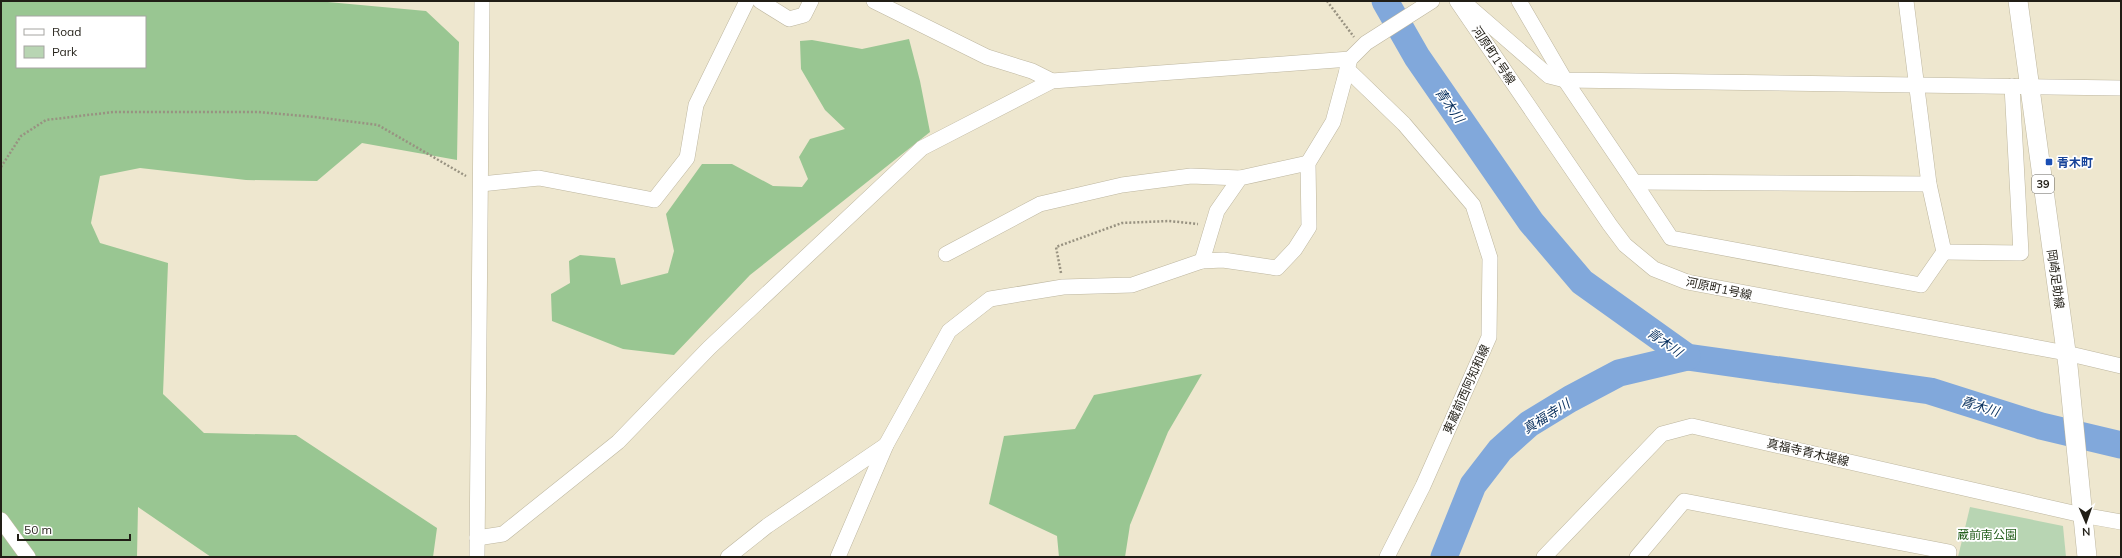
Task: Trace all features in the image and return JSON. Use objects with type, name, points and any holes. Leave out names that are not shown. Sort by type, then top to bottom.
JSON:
[{"type":"main road","name":"岡崎足助線","points":[[2018,1],[2021,86],[2067,360],[2086,557]]},
{"type":"street","points":[[477,557],[482,1]]},
{"type":"street","points":[[481,184],[539,178],[654,200],[687,158],[696,105],[748,1]]},
{"type":"street","points":[[760,1],[789,19],[804,15],[811,1]]},
{"type":"street","points":[[874,1],[987,57],[1032,70],[1052,81]]},
{"type":"street","name":"河原町1号線","points":[[1457,1],[1610,225],[1625,245],[1654,268],[1688,282],[2067,360],[2121,366]]},
{"type":"street","points":[[1463,1],[1549,76],[1565,80],[2121,88]]},
{"type":"street","points":[[1519,1],[1565,80],[1671,238],[1921,285],[1944,252],[1929,184],[1906,1]]},
{"type":"street","points":[[838,557],[886,445],[949,331],[990,299],[1063,287],[1132,284],[1202,261],[1223,260],[1277,268],[1295,250],[1309,227],[1308,163],[1333,122],[1349,64],[1364,45],[1428,3]]},
{"type":"street","points":[[477,538],[503,534],[618,442],[709,348],[922,148],[1052,81],[1349,64]]},
{"type":"street","name":"東蔵前西阿知和線","points":[[1349,64],[1404,124],[1473,205],[1490,258],[1489,337],[1423,486],[1387,557]]},
{"type":"street","points":[[1944,252],[2021,253],[2021,86]]},
{"type":"street","points":[[946,254],[1040,204],[1122,186],[1191,176],[1240,178],[1308,163]]},
{"type":"street","points":[[1202,261],[1217,212],[1240,178]]},
{"type":"street","points":[[1634,182],[1929,184]]},
{"type":"street","name":"真福寺青木堤線","points":[[1544,557],[1662,434],[1692,426],[2082,506],[2121,522]]},
{"type":"street","points":[[728,557],[767,526],[886,445]]},
{"type":"street","points":[[1637,557],[1684,501],[1949,552],[1948,557]]},
{"type":"street","points":[[1,520],[28,557]]},
{"type":"path","points":[[1327,1],[1364,45]]},
{"type":"path","points":[[1,167],[21,136],[46,120],[113,112],[258,112],[378,125],[481,184]]},
{"type":"path","points":[[1063,287],[1056,247],[1122,223],[1169,221],[1212,226]]},
{"type":"green space","points":[[1,1],[317,1],[426,11],[459,42],[457,160],[362,143],[317,181],[246,180],[140,168],[100,176],[91,223],[100,243],[168,263],[163,394],[204,433],[296,435],[437,528],[433,557],[211,557],[138,507],[137,557],[1,557]]},
{"type":"green space","points":[[909,39],[920,81],[930,132],[750,275],[674,355],[623,349],[552,321],[551,294],[570,283],[569,261],[580,255],[615,258],[621,285],[668,273],[674,251],[666,214],[702,164],[732,164],[773,186],[802,187],[808,179],[799,157],[810,139],[845,129],[825,110],[801,69],[800,41],[812,40],[862,49]]},
{"type":"green space","points":[[1202,374],[1168,432],[1130,525],[1125,557],[1059,557],[1057,536],[989,504],[1004,436],[1075,429],[1094,395]]},
{"type":"green space","name":"蔵前南公園","points":[[1970,507],[2063,526],[2066,557],[1958,557]]},
{"type":"waterway","name":"青木川","points":[[1385,1],[1417,57],[1531,222],[1582,282],[1687,357],[1930,391],[2041,426],[2121,445]]},
{"type":"waterway","name":"真福寺川","points":[[1444,557],[1473,485],[1500,450],[1529,424],[1570,399],[1619,373],[1687,357]]},
{"type":"place","name":"青木町","points":[[2049,162]]}]
